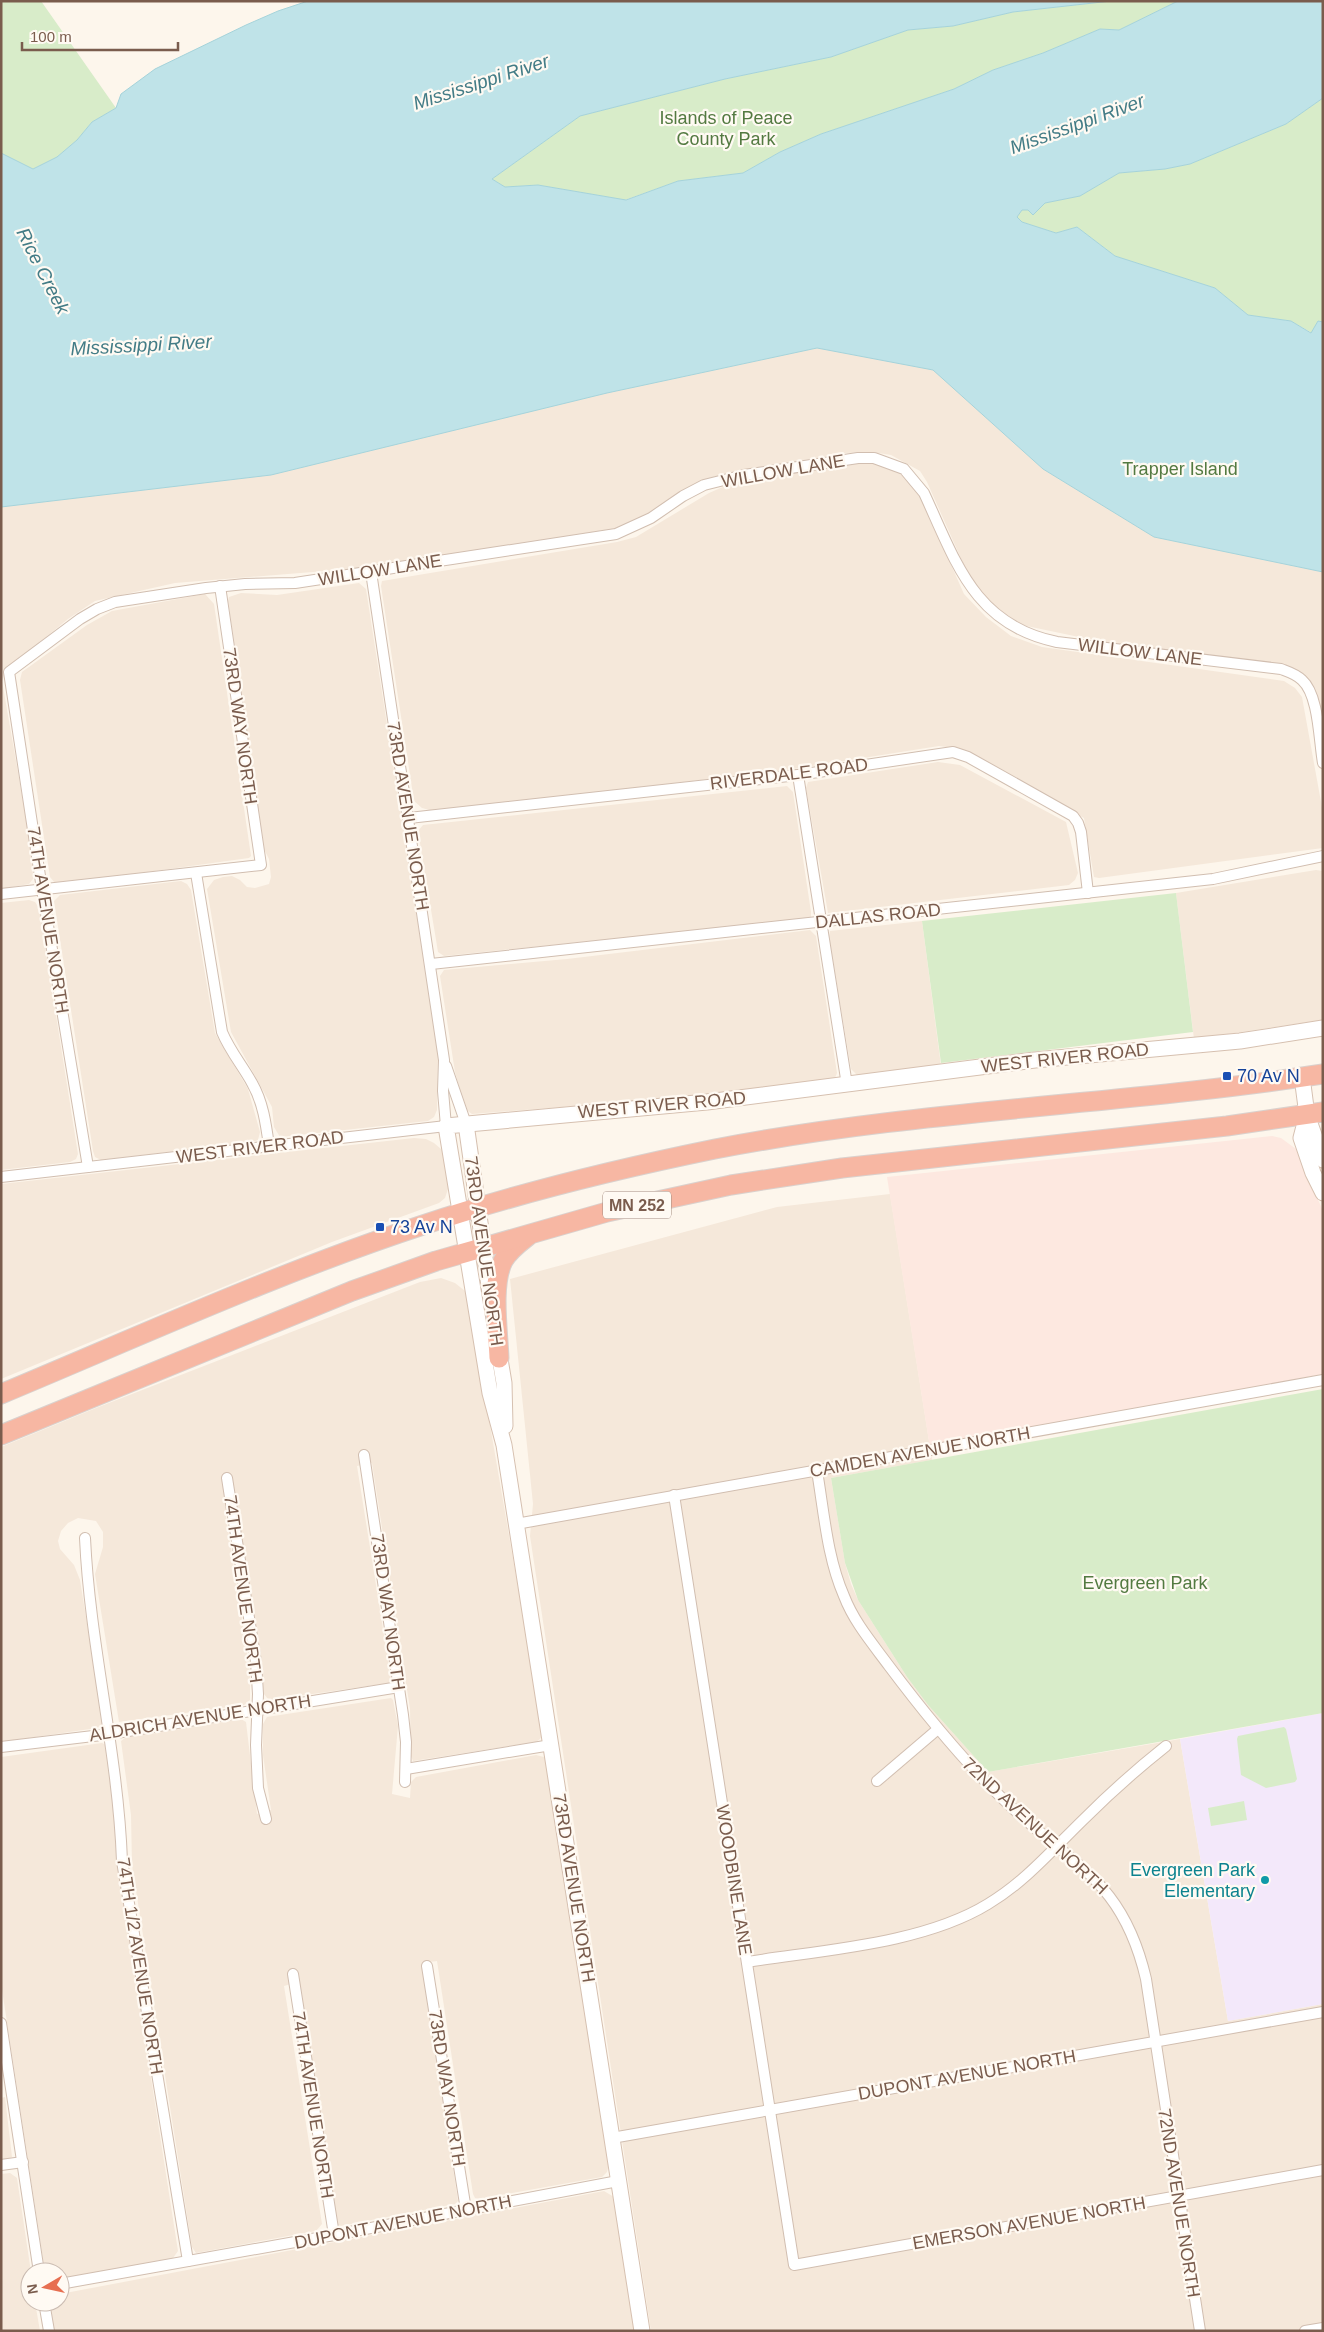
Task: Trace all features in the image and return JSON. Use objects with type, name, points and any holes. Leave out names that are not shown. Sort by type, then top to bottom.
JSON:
[{"type":"highway","name":"MN 252","points":[[1,1394],[338,1255],[459,1213],[595,1176],[729,1147],[888,1123],[1220,1088],[1323,1074]]},
{"type":"highway","name":"MN 252","points":[[1,1436],[352,1291],[474,1250],[607,1212],[695,1193],[842,1168],[1227,1126],[1315,1114]]},
{"type":"highway","points":[[499,1358],[497,1301],[500,1270],[509,1252],[534,1232]]},
{"type":"street","name":"WILLOW LANE","points":[[10,672],[97,609],[134,598],[220,586],[244,584],[277,585],[616,534],[652,518],[683,496],[704,485],[754,473],[874,458],[904,469],[915,480],[924,493],[969,587],[982,604],[1016,629],[1036,638],[1057,642],[1281,669],[1293,673],[1303,680],[1320,718],[1323,763]]},
{"type":"street","name":"73RD AVENUE NORTH","points":[[371,572],[431,964],[444,1060],[443,1091],[446,1126],[459,1213],[474,1250],[499,1358],[505,1399],[504,1445]]},
{"type":"street","name":"73RD WAY NORTH","points":[[196,873],[261,865],[220,586]]},
{"type":"street","name":"74TH AVENUE NORTH","points":[[10,672],[42,889],[88,1167]]},
{"type":"street","name":"RIVERDALE ROAD","points":[[408,818],[798,775],[954,752],[968,757],[1073,816],[1078,823],[1080,832],[1088,894]]},
{"type":"street","points":[[798,775],[846,1085]]},
{"type":"street","name":"DALLAS ROAD","points":[[431,964],[1213,879],[1323,856]]},
{"type":"street","points":[[1,894],[196,873],[222,1032],[230,1049],[253,1083],[261,1104],[269,1146]]},
{"type":"street","name":"WEST RIVER ROAD","points":[[1,1177],[446,1126],[707,1102],[1062,1057],[1240,1041],[1323,1028]]},
{"type":"street","name":"73RD AVENUE NORTH","points":[[444,1060],[466,1124],[478,1208],[474,1250],[490,1393],[504,1445],[642,2331]]},
{"type":"street","points":[[1302,1077],[1315,1114],[1323,1160]]},
{"type":"street","points":[[1315,1114],[1301,1138],[1313,1173],[1323,1193]]},
{"type":"street","name":"CAMDEN AVENUE NORTH","points":[[516,1524],[1323,1380]]},
{"type":"street","name":"73RD WAY NORTH","points":[[364,1455],[406,1742],[405,1782]]},
{"type":"street","name":"72ND AVENUE NORTH","points":[[817,1471],[835,1573],[844,1598],[856,1622],[938,1729],[979,1776],[1008,1804],[1099,1882],[1116,1903],[1129,1927],[1140,1952],[1146,1979],[1154,2042],[1200,2331]]},
{"type":"street","name":"74TH AVENUE NORTH","points":[[227,1478],[256,1662],[258,1788],[266,1819]]},
{"type":"street","name":"WOODBINE LANE","points":[[674,1495],[794,2265]]},
{"type":"street","name":"74TH 1/2 AVENUE NORTH","points":[[85,1538],[100,1671],[120,1807],[122,1861],[188,2260]]},
{"type":"street","name":"ALDRICH AVENUE NORTH","points":[[1,1747],[110,1734],[399,1687]]},
{"type":"street","points":[[877,1781],[938,1729]]},
{"type":"street","points":[[406,1769],[551,1745]]},
{"type":"street","points":[[747,1962],[895,1938],[927,1931],[958,1920],[988,1904],[1015,1886],[1120,1783],[1166,1746]]},
{"type":"street","name":"73RD WAY NORTH","points":[[427,1966],[466,2210]]},
{"type":"street","name":"74TH AVENUE NORTH","points":[[293,1974],[334,2235]]},
{"type":"street","name":"DUPONT AVENUE NORTH","points":[[612,2138],[1323,2012]]},
{"type":"street","points":[[1,2023],[38,2262]]},
{"type":"street","points":[[1,2165],[23,2162]]},
{"type":"street","name":"EMERSON AVENUE NORTH","points":[[794,2265],[1323,2170]]},
{"type":"street","name":"DUPONT AVENUE NORTH","points":[[70,2282],[334,2235],[618,2181]]},
{"type":"street","points":[[45,2312],[48,2331]]},
{"type":"street","points":[[1305,2331],[1323,2328]]},
{"type":"shaded area","points":[[817,348],[933,370],[1043,469],[1154,537],[1323,572],[1323,712],[1301,674],[1122,646],[1017,624],[1002,613],[979,590],[963,563],[927,482],[920,471],[891,455],[872,452],[846,453],[723,474],[707,479],[624,527],[362,568],[175,583],[95,601],[68,619],[6,670],[2,681],[36,875],[29,884],[1,889],[1,507],[271,475],[607,393]]},
{"type":"shaded area","points":[[869,462],[888,465],[903,473],[917,488],[964,594],[986,617],[1011,636],[1042,647],[1284,681],[1295,688],[1302,697],[1323,813],[1323,848],[1099,878],[1094,877],[1084,818],[953,748],[939,746],[787,770],[433,811],[422,808],[414,801],[381,586],[382,581],[617,542],[636,537],[709,493],[734,482]]},
{"type":"shaded area","points":[[359,583],[366,589],[438,1053],[437,1110],[434,1117],[428,1121],[280,1137],[274,1127],[272,1107],[231,1032],[207,889],[214,880],[223,877],[232,876],[240,880],[247,887],[255,888],[269,884],[271,877],[269,859],[264,849],[228,601],[229,597],[241,593],[277,595]]},
{"type":"shaded area","points":[[205,594],[214,604],[251,856],[249,858],[60,884],[55,883],[50,877],[20,680],[22,672],[87,625],[112,611]]},
{"type":"shaded area","points":[[938,762],[960,765],[1066,822],[1078,873],[1075,880],[1069,885],[828,913],[806,788],[808,782]]},
{"type":"shaded area","points":[[787,786],[793,792],[811,917],[444,956],[438,952],[418,831],[423,825]]},
{"type":"shaded area","points":[[1316,870],[1323,871],[1323,1020],[1194,1039],[1176,893]]},
{"type":"shaded area","points":[[181,881],[187,884],[191,890],[215,1033],[248,1089],[260,1132],[258,1140],[101,1160],[95,1157],[93,1151],[54,901],[60,895]]},
{"type":"shaded area","points":[[29,900],[35,902],[39,908],[78,1154],[76,1159],[70,1162],[1,1170],[1,903]]},
{"type":"shaded area","points":[[922,921],[941,1066],[859,1077],[851,1069],[829,937],[830,931]]},
{"type":"shaded area","points":[[810,930],[816,936],[837,1073],[835,1078],[829,1082],[651,1100],[472,1114],[465,1109],[455,1072],[440,976],[444,970],[567,959]]},
{"type":"shaded area","points":[[1272,1136],[1281,1138],[1296,1149],[1323,1211],[1323,1374],[930,1448],[887,1177]]},
{"type":"shaded area","points":[[414,1138],[426,1139],[434,1143],[441,1149],[447,1159],[450,1183],[445,1198],[439,1203],[332,1242],[1,1379],[1,1184]]},
{"type":"shaded area","points":[[890,1194],[932,1460],[831,1478],[845,1563],[851,1584],[858,1600],[907,1677],[928,1705],[988,1772],[1180,1739],[1228,2021],[1323,2004],[1323,2331],[651,2331],[530,1536],[533,1504],[510,1279],[777,1207]]},
{"type":"shaded area","points":[[441,1278],[455,1283],[465,1291],[469,1303],[543,1733],[540,1739],[536,1742],[413,1761],[411,1756],[410,1709],[372,1463],[357,1466],[391,1679],[389,1683],[268,1699],[264,1694],[236,1515],[226,1516],[250,1671],[250,1700],[244,1705],[119,1722],[95,1574],[103,1547],[103,1532],[96,1521],[78,1518],[68,1523],[61,1531],[58,1541],[60,1549],[74,1565],[80,1580],[103,1723],[97,1728],[1,1742],[1,1447],[420,1282]]},
{"type":"shaded area","points":[[391,1698],[398,1726],[392,1794],[410,1798],[411,1782],[416,1777],[536,1755],[544,1757],[547,1761],[609,2164],[607,2172],[602,2177],[475,2198],[437,1961],[422,1963],[458,2201],[455,2204],[340,2226],[337,2224],[298,1982],[284,1986],[322,2224],[316,2231],[196,2253],[192,2247],[132,1865],[131,1815],[121,1741],[125,1738],[241,1719],[246,1722],[257,1814],[271,1810],[263,1755],[263,1724],[267,1717]]},
{"type":"shaded area","points":[[1323,1713],[1323,2004],[1228,2021],[1180,1739]]},
{"type":"shaded area","points":[[102,1743],[106,1745],[117,1820],[118,1866],[178,2251],[173,2258],[70,2277],[70,2262],[43,2262],[1,1983],[1,1757]]},
{"type":"shaded area","points":[[5,2097],[12,2157],[1,2161],[1,2098]]},
{"type":"shaded area","points":[[10,2173],[17,2178],[30,2262],[20,2262],[20,2312],[37,2312],[40,2331],[1,2331],[1,2174]]},
{"type":"shaded area","points":[[604,2191],[614,2197],[635,2331],[54,2331],[51,2312],[70,2312],[70,2292]]},
{"type":"green space","points":[[1,1],[41,1],[116,108],[92,122],[77,140],[57,157],[33,169],[9,157],[1,165]]},
{"type":"green space","name":"Islands of Peace County Park","points":[[1111,1],[1178,1],[1119,30],[1100,29],[1043,53],[993,70],[954,89],[821,134],[780,152],[743,173],[678,181],[625,200],[538,185],[505,187],[492,179],[580,116],[725,79],[831,57],[908,30],[953,26],[1013,12]]},
{"type":"green space","points":[[1323,98],[1323,322],[1318,321],[1312,333],[1291,321],[1248,315],[1215,288],[1115,256],[1077,227],[1056,233],[1022,222],[1017,217],[1022,210],[1028,210],[1033,215],[1045,203],[1080,196],[1119,173],[1165,169],[1190,164],[1286,124]]},
{"type":"green space","points":[[1176,893],[1193,1032],[941,1063],[922,921]]},
{"type":"green space","name":"Evergreen Park","points":[[1323,1389],[1323,1713],[988,1772],[928,1705],[907,1677],[858,1600],[845,1563],[831,1478]]},
{"type":"green space","points":[[1284,1727],[1297,1779],[1295,1782],[1266,1788],[1241,1775],[1238,1736]]},
{"type":"green space","points":[[1244,1801],[1247,1820],[1211,1826],[1208,1808]]},
{"type":"water","points":[[308,1],[1111,1],[1013,12],[953,26],[908,30],[831,57],[725,79],[580,116],[492,179],[505,187],[538,185],[626,200],[678,181],[743,173],[780,152],[821,134],[954,89],[993,70],[1043,53],[1100,29],[1119,30],[1178,1],[1323,1],[1323,98],[1286,124],[1190,164],[1165,169],[1119,173],[1080,196],[1045,203],[1033,215],[1028,210],[1022,210],[1017,217],[1022,222],[1056,233],[1077,227],[1115,256],[1215,288],[1248,315],[1291,321],[1311,333],[1318,321],[1323,322],[1323,572],[1154,537],[1043,469],[933,370],[817,348],[607,393],[271,475],[1,507],[1,153],[33,169],[57,157],[77,140],[92,122],[116,108],[121,94],[155,69],[246,25],[278,11]]},
{"type":"place","name":"70 Av N","points":[[1227,1076]]},
{"type":"place","name":"73 Av N","points":[[380,1227]]},
{"type":"place","name":"Evergreen Park Elementary","points":[[1265,1880]]},
{"type":"water label","name":"Mississippi River","points":[[481,82]]},
{"type":"water label","name":"Mississippi River","points":[[1077,124]]},
{"type":"water label","name":"Rice Creek","points":[[43,271]]},
{"type":"water label","name":"Mississippi River","points":[[141,345]]},
{"type":"park label","name":"Trapper Island","points":[[1180,469]]}]
